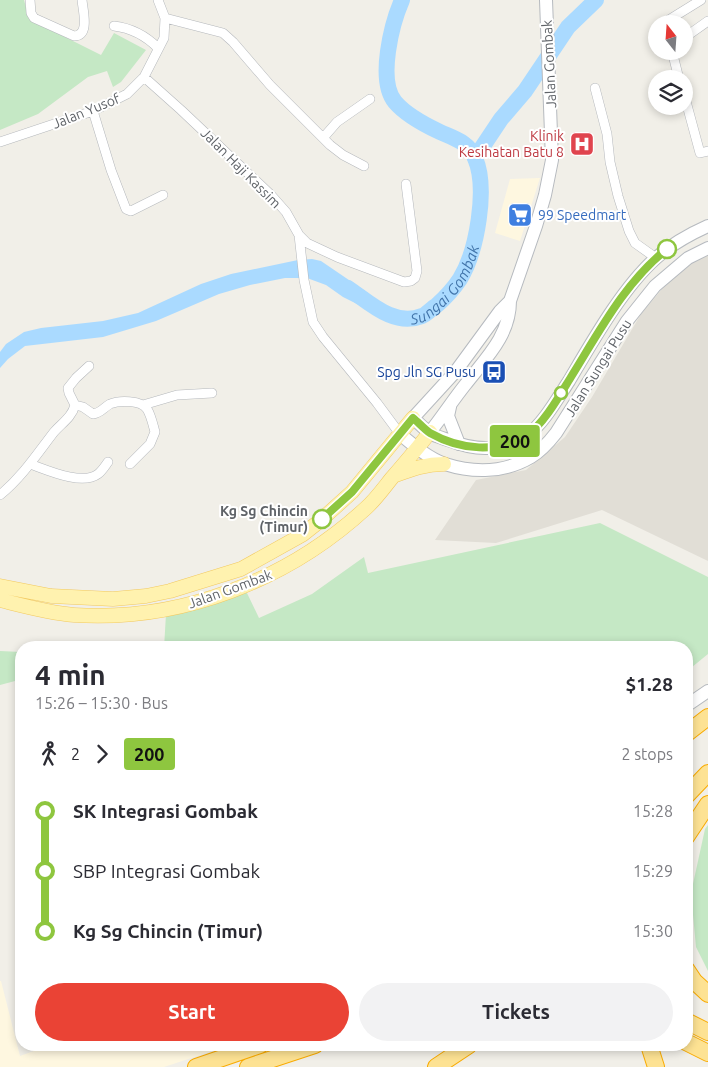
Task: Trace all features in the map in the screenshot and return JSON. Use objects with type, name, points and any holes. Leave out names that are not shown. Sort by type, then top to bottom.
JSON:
[{"type":"highway","points":[[693,729],[708,717]]},
{"type":"highway","points":[[693,778],[708,765]]},
{"type":"highway","points":[[693,789],[708,773]]},
{"type":"highway","points":[[693,814],[708,798]]},
{"type":"highway","points":[[693,826],[708,804]]},
{"type":"highway","points":[[693,980],[708,994]]},
{"type":"highway","points":[[693,1024],[708,1032]]},
{"type":"highway","points":[[693,1046],[708,1053]]},
{"type":"highway","points":[[196,1067],[242,1051]]},
{"type":"highway","points":[[248,1067],[297,1051]]},
{"type":"highway","points":[[436,1067],[460,1051]]},
{"type":"highway","points":[[652,1051],[656,1067]]},
{"type":"main road","name":"Jalan Gombak","points":[[0,600],[49,612],[74,615],[147,613],[179,607],[247,585],[275,573],[313,550],[368,507],[418,448],[495,348],[510,314],[510,301],[536,226],[552,160],[546,0]]},
{"type":"main road","name":"Jalan Sungai Pusu","points":[[413,418],[430,432],[459,444],[479,449],[513,442],[529,434],[560,395],[613,311],[640,275],[656,258],[678,242],[708,226]]},
{"type":"main road","name":"Jalan Sungai Pusu","points":[[400,434],[444,464],[472,471],[508,467],[530,458],[556,434],[627,321],[654,286],[688,258],[708,248]]},
{"type":"main road","name":"Jalan Gombak","points":[[0,586],[52,596],[114,599],[146,596],[241,569],[302,535],[352,492],[413,418],[456,371],[500,311],[510,301]]},
{"type":"main road","points":[[450,406],[448,416],[459,444]]},
{"type":"main road","points":[[393,477],[422,466],[444,464]]},
{"type":"main road","points":[[693,701],[708,691]]},
{"type":"street","points":[[30,0],[31,13],[34,18],[74,36],[78,36],[82,32],[85,21],[82,0]]},
{"type":"street","name":"Jalan Yusof","points":[[0,142],[93,111],[127,94],[144,77],[164,38],[165,18],[158,0]]},
{"type":"street","points":[[677,15],[701,0]]},
{"type":"street","points":[[165,18],[223,33],[270,85],[323,138],[343,155],[364,166]]},
{"type":"street","points":[[693,32],[708,21]]},
{"type":"street","points":[[114,26],[125,27],[139,33],[158,48]]},
{"type":"street","name":"Jalan Haji Kassim","points":[[144,77],[241,165],[271,195],[286,212],[299,235],[312,246],[404,282],[415,278],[417,271],[406,184]]},
{"type":"street","points":[[595,88],[607,134],[610,162],[618,196],[629,231],[635,243],[656,258]]},
{"type":"street","points":[[323,138],[337,122],[370,99]]},
{"type":"street","points":[[93,111],[111,170],[126,209],[130,211],[163,195]]},
{"type":"street","points":[[690,115],[700,153],[708,151]]},
{"type":"street","points":[[299,235],[304,280],[313,322],[323,337],[378,403],[400,434]]},
{"type":"street","points":[[89,366],[68,388],[75,404],[93,414],[101,412],[109,405],[119,401],[143,405],[177,395],[212,393]]},
{"type":"street","points":[[0,495],[30,464],[53,434],[69,418],[75,404]]},
{"type":"street","points":[[130,464],[150,444],[155,432],[148,410],[143,405]]},
{"type":"street","points":[[30,464],[74,478],[84,479],[97,475],[108,462]]},
{"type":"shaded area","points":[[540,178],[520,241],[495,233],[510,179]]},
{"type":"shaded area","points":[[708,253],[708,561],[602,510],[496,543],[435,540],[476,480],[526,470],[565,437],[592,397],[641,314],[678,270]]},
{"type":"shaded area","points":[[0,981],[15,1036],[15,1051],[19,1051],[20,1056],[34,1051],[213,1051],[164,1067],[0,1067]]},
{"type":"green space","points":[[0,0],[24,0],[29,19],[101,55],[114,33],[146,50],[121,82],[113,87],[107,71],[88,77],[38,114],[0,130]]},
{"type":"green space","points":[[600,523],[708,577],[708,654],[693,666],[693,641],[164,641],[166,614],[205,607],[246,591],[259,618],[312,594],[364,557],[368,573]]},
{"type":"green space","points":[[0,651],[15,652],[15,681],[0,685]]},
{"type":"green space","points":[[708,825],[708,971],[696,947],[693,915],[693,884],[705,829]]},
{"type":"water","name":"Sungai Gombak","points":[[312,259],[321,261],[368,293],[363,307],[343,297],[326,285],[307,278],[285,278],[219,294],[156,321],[103,337],[25,346],[0,368],[0,352],[6,344],[24,332],[41,328],[103,321],[138,313],[201,284],[231,274],[298,260]]},
{"type":"waterway","name":"Sungai Gombak","points":[[348,288],[392,316],[412,319],[422,316],[437,305],[460,279],[476,236],[481,186],[475,158],[465,144],[428,126],[399,107],[390,92],[387,80],[388,51],[394,23],[402,0]]},
{"type":"waterway","points":[[475,158],[501,119],[525,91],[568,27],[596,0]]},
{"type":"bus line","name":"200","points":[[322,519],[352,492],[413,418],[430,432],[459,444],[479,449],[513,442],[529,434],[560,395],[613,311],[640,275],[667,249]]},
{"type":"place","name":"Klinik Kesihatan Batu 8","points":[[582,144]]},
{"type":"place","name":"99 Speedmart","points":[[520,215]]},
{"type":"place","name":"Spg Jln SG Pusu","points":[[494,372]]},
{"type":"place","name":"Kg Sg Chincin (Timur)","points":[[322,519]]}]
